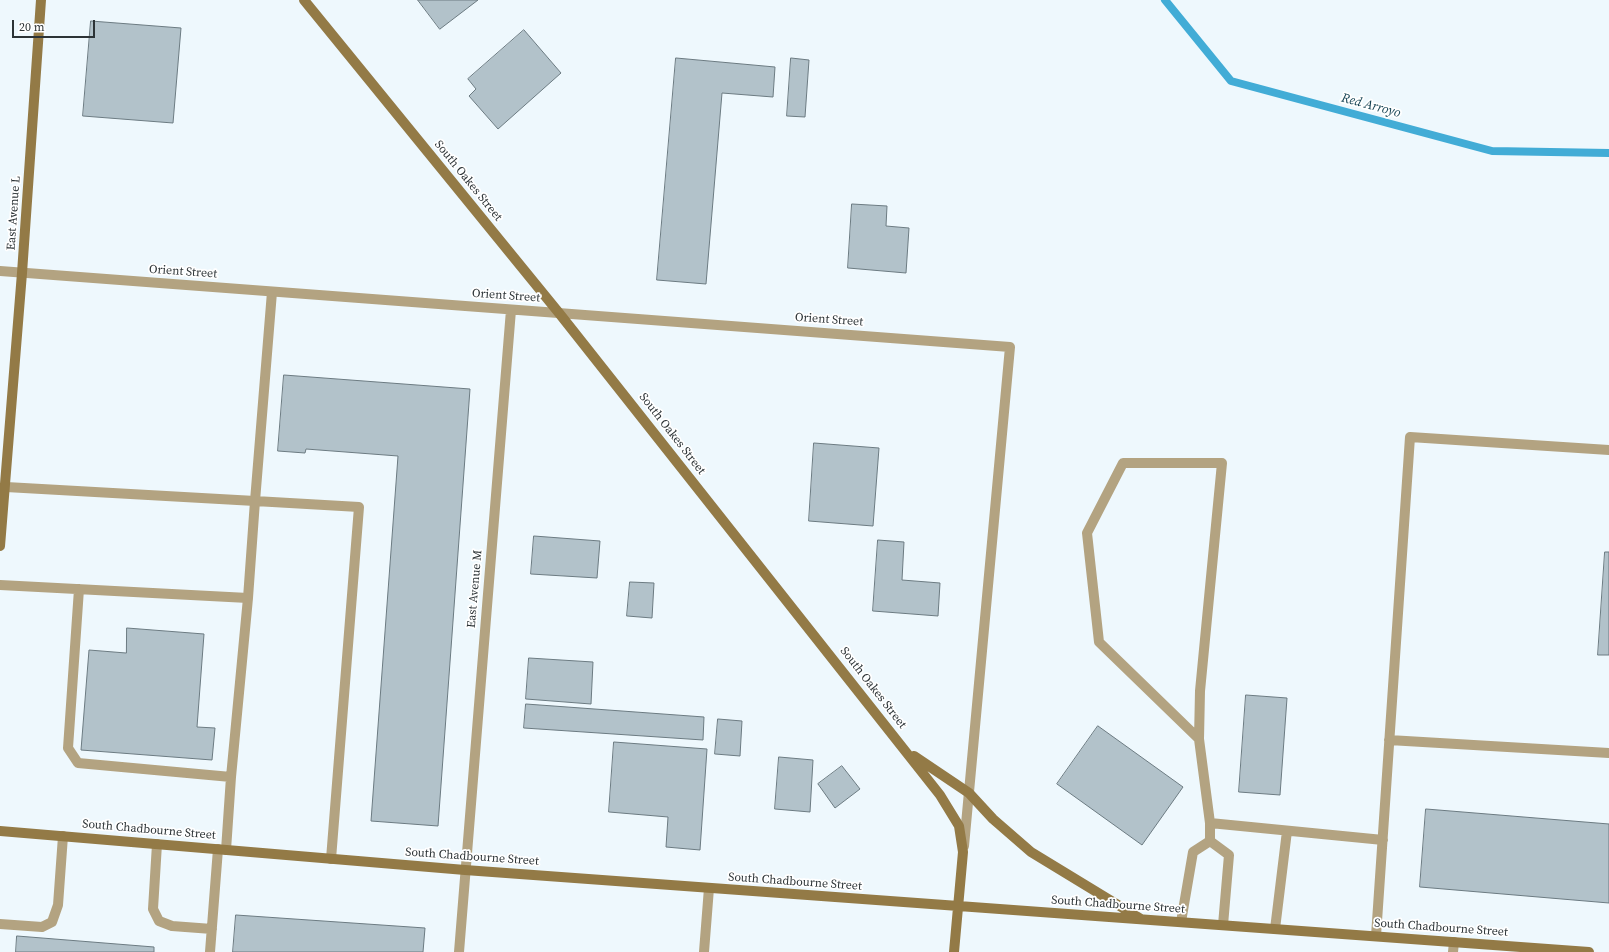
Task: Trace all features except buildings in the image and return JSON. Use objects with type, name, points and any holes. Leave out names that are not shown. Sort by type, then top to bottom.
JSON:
[{"type":"main road","name":"East Avenue L","points":[[0,546],[6,487],[42,0]]},
{"type":"main road","name":"South Oakes Street","points":[[304,0],[559,313],[940,795],[959,826],[963,852],[954,952]]},
{"type":"main road","points":[[907,752],[969,793],[992,819],[1032,852],[1142,920]]},
{"type":"main road","name":"South Chadbourne Street","points":[[0,831],[465,870],[1589,952]]},
{"type":"street","name":"Orient Street","points":[[0,272],[1010,347],[969,793]]},
{"type":"street","points":[[210,952],[231,777],[248,598],[272,292]]},
{"type":"street","name":"East Avenue M","points":[[459,952],[510,310]]},
{"type":"street","points":[[1376,936],[1410,437],[1609,450]]},
{"type":"street","points":[[1199,739],[1099,642],[1087,533],[1123,463],[1222,463],[1200,691],[1199,739],[1210,823],[1210,841]]},
{"type":"street","points":[[6,487],[359,507],[331,859]]},
{"type":"street","points":[[0,585],[248,598]]},
{"type":"street","points":[[79,589],[68,748],[78,763],[231,777]]},
{"type":"street","points":[[1390,740],[1609,752]]},
{"type":"street","points":[[963,852],[969,793]]},
{"type":"street","points":[[1210,823],[1383,840]]},
{"type":"street","points":[[1275,929],[1287,831]]},
{"type":"street","points":[[0,924],[42,927],[52,922],[58,906],[63,836]]},
{"type":"street","points":[[1181,922],[1193,852],[1210,841]]},
{"type":"street","points":[[1210,841],[1229,855],[1222,925]]},
{"type":"street","points":[[157,844],[153,909],[159,920],[172,926],[212,929]]},
{"type":"street","points":[[704,952],[709,888]]},
{"type":"street","points":[[1453,952],[1454,942]]},
{"type":"waterway","name":"Red Arroyo","points":[[1165,0],[1231,81],[1492,151],[1609,153]]}]
